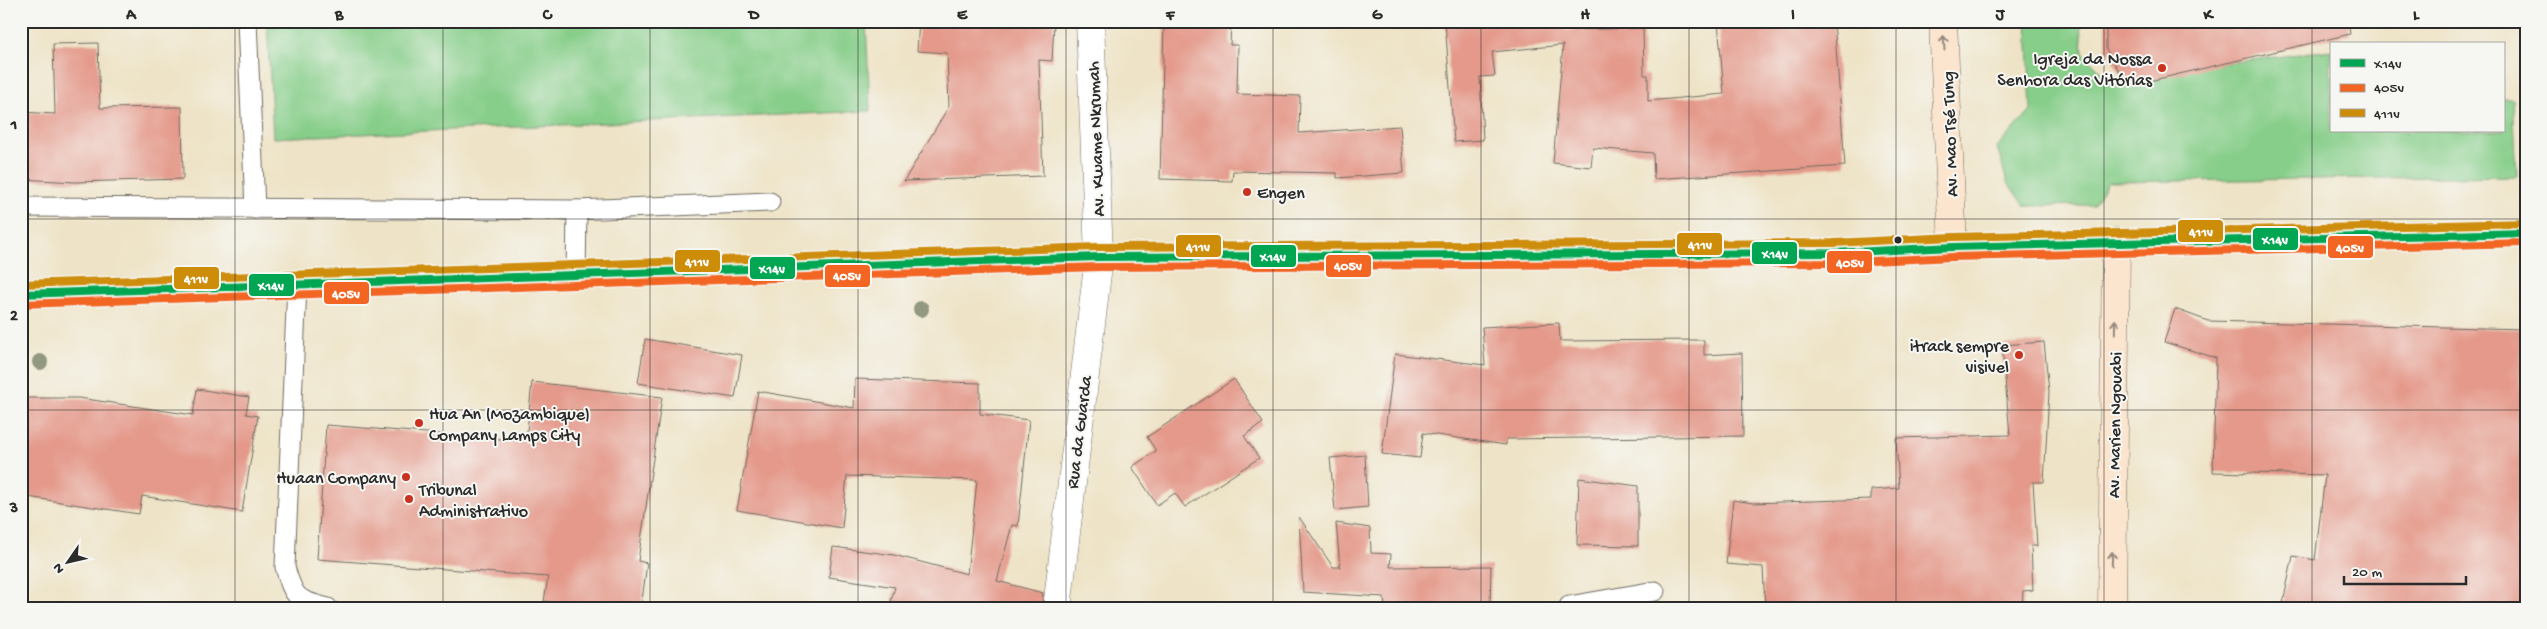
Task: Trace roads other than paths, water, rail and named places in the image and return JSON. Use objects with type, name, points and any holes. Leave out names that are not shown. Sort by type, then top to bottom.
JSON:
[{"type":"main road","name":"Av. Mao Tsé Tung","points":[[1943,21],[1953,246]]},
{"type":"main road","points":[[21,294],[1099,257],[1833,253],[1953,246],[2526,233]]},
{"type":"main road","name":"Av. Marien Ngouabi","points":[[2112,608],[2116,242]]},
{"type":"street","name":"Av. Kwame Nkrumah","points":[[1090,21],[1099,257]]},
{"type":"street","name":"Rua da Guarda","points":[[1057,608],[1099,257]]},
{"type":"lane","points":[[247,21],[255,209]]},
{"type":"lane","points":[[21,208],[577,210],[770,202]]},
{"type":"lane","points":[[576,275],[577,210]]},
{"type":"lane","points":[[297,285],[285,567],[291,587],[302,601],[328,608]]},
{"type":"lane","points":[[1569,608],[1569,606],[1655,591]]},
{"type":"place","name":"Igreja da Nossa Senhora das Vitórias","points":[[2162,68]]},
{"type":"place","name":"Engen","points":[[1247,192]]},
{"type":"place","name":"itrack sempre visivel","points":[[2019,355]]},
{"type":"place","name":"Hua An (Mozambique) Company Lamps City","points":[[419,423]]},
{"type":"place","name":"Huaan Company","points":[[406,477]]},
{"type":"place","name":"Tribunal Administrativo","points":[[409,499]]}]
